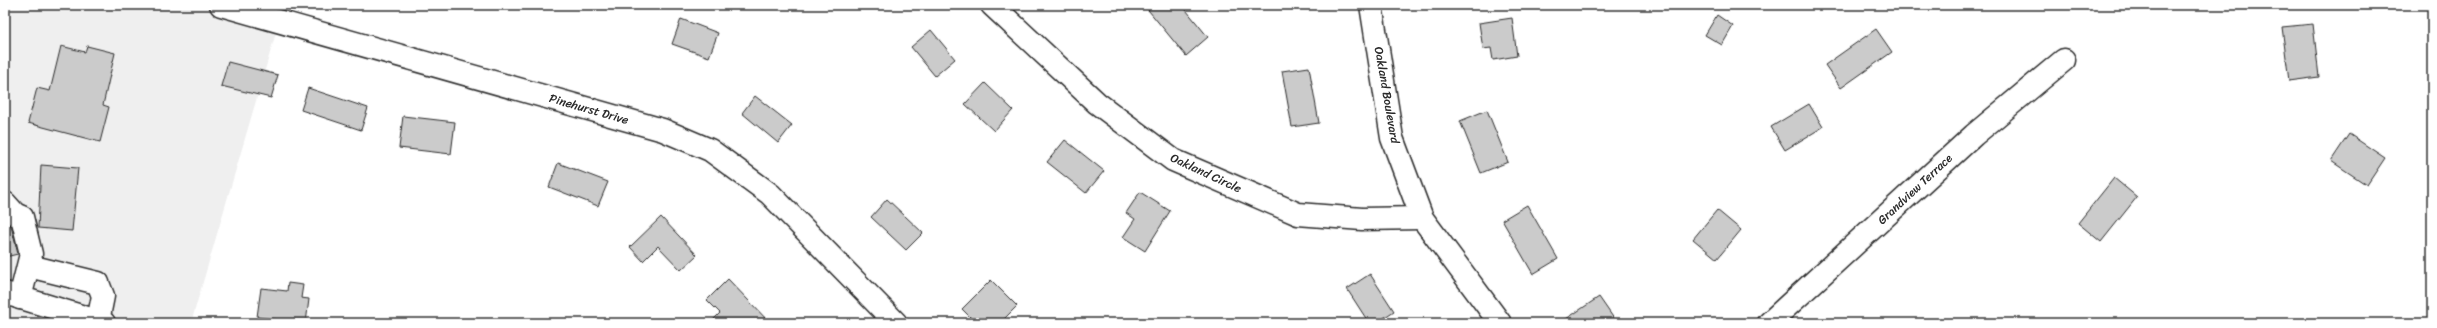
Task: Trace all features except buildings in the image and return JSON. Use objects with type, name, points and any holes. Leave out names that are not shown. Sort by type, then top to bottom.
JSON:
[{"type":"street","name":"Pinehurst Drive","points":[[221,5],[663,130],[710,150],[770,194],[896,323]]},
{"type":"street","name":"Oakland Circle","points":[[992,5],[1097,103],[1173,160],[1298,214],[1362,219],[1422,218]]},
{"type":"street","name":"Oakland Boulevard","points":[[1371,5],[1392,138],[1422,218],[1500,323]]},
{"type":"street","name":"Grandview Terrace","points":[[1769,323],[1974,135],[2064,60]]},
{"type":"street","points":[[5,203],[15,214],[22,217],[31,254],[29,266],[12,296],[101,322],[103,296],[98,282],[29,266]]},
{"type":"shaded area","points":[[5,5],[284,5],[191,323],[5,323]]}]
